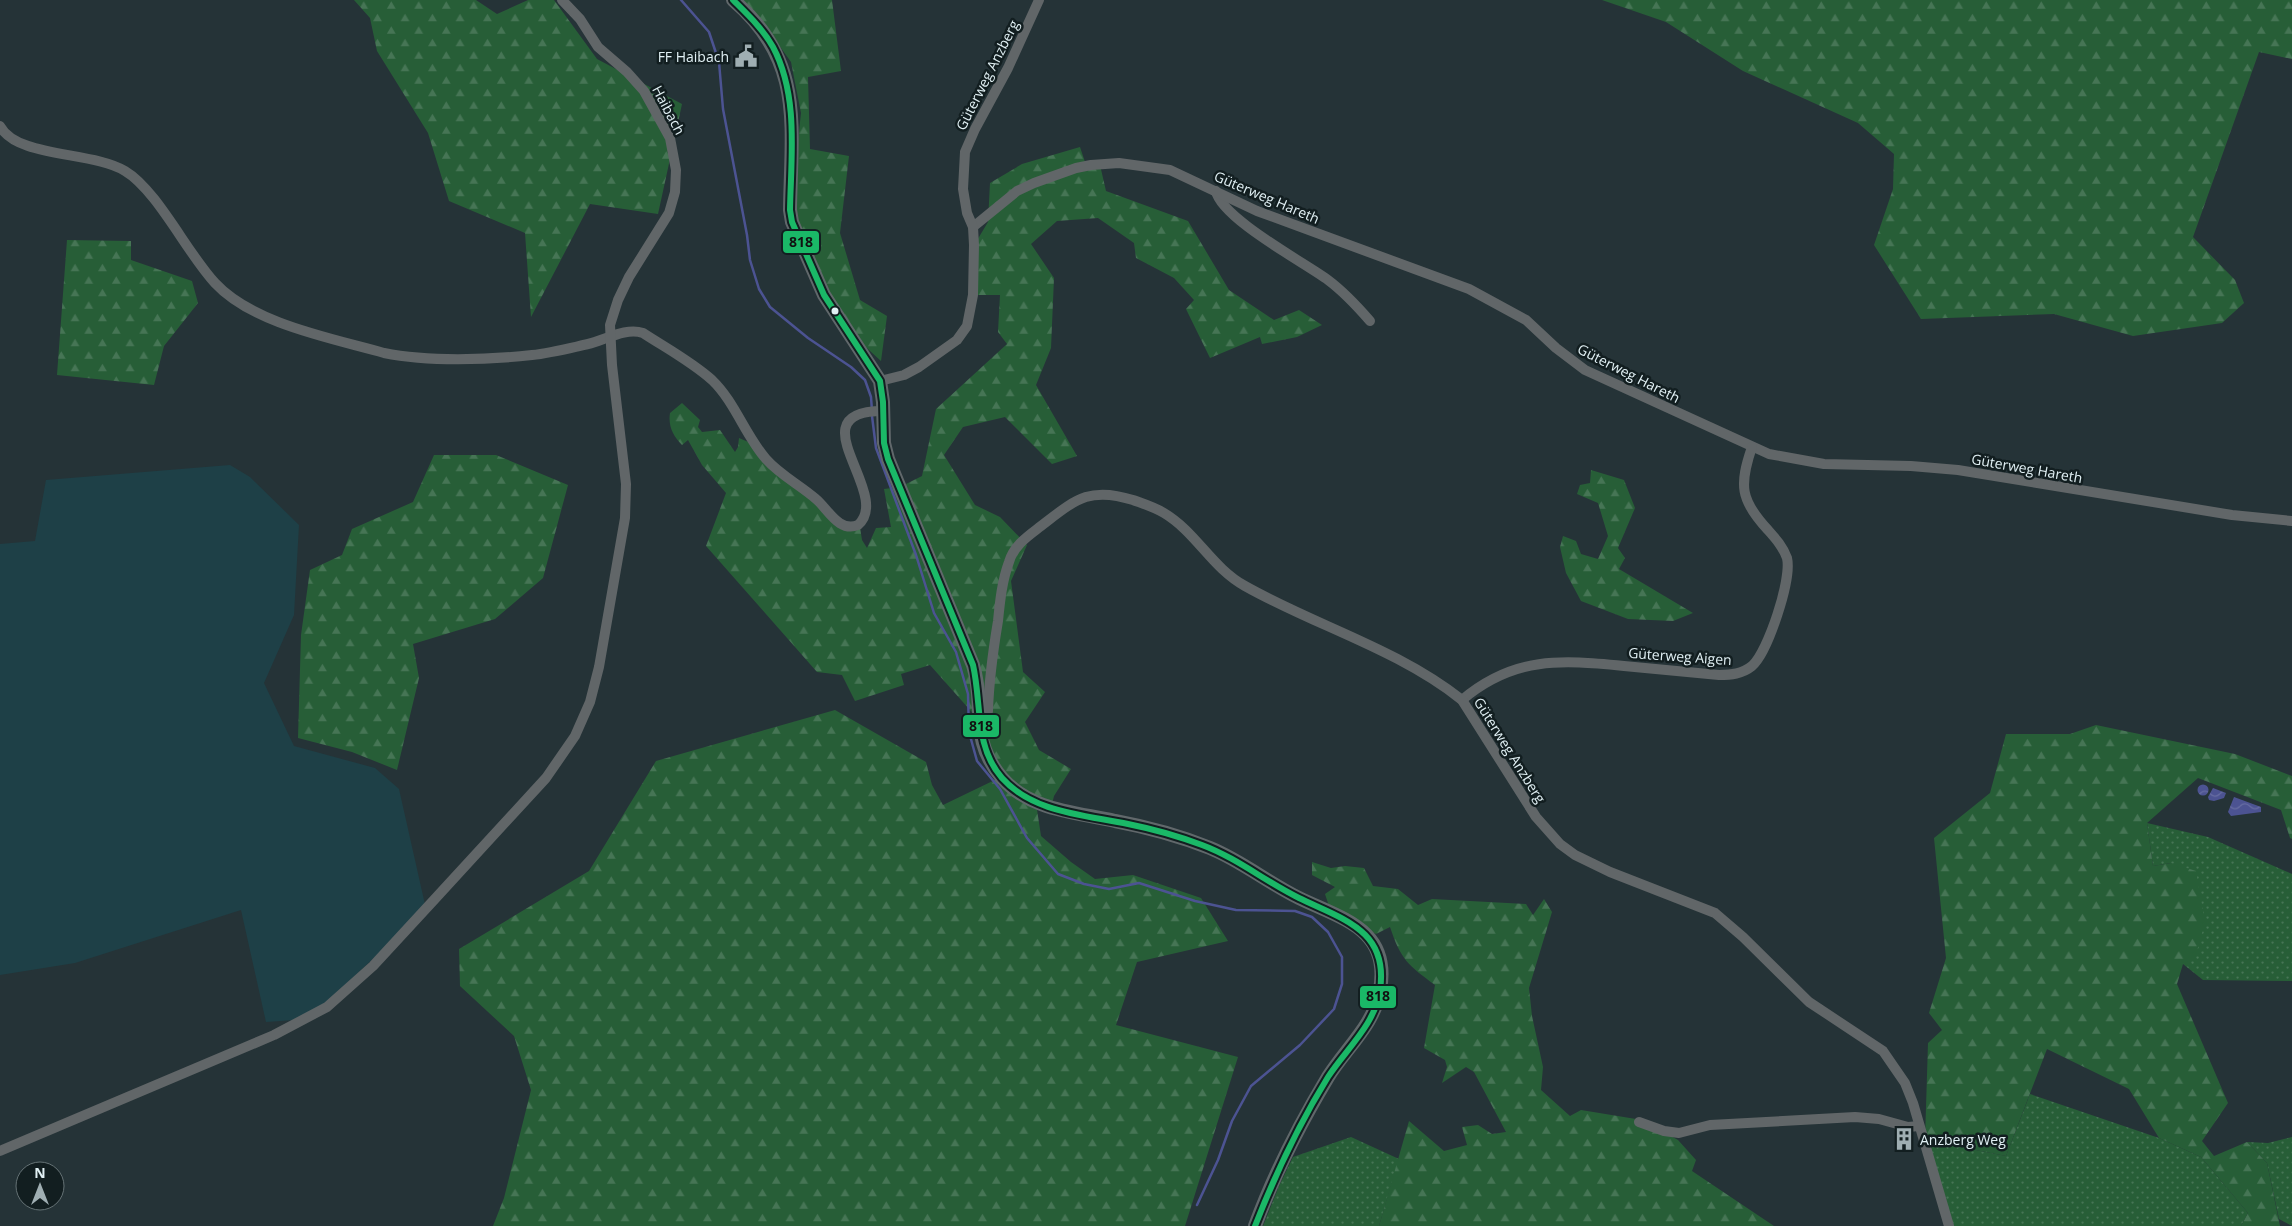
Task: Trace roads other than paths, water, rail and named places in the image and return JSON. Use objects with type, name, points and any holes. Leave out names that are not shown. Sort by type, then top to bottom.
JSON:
[{"type":"main road","points":[[733,0],[746,11],[765,34],[776,52],[786,79],[791,108],[790,210],[792,222],[824,295],[880,381],[876,412],[888,459],[975,671],[979,690],[978,719],[982,742],[997,771],[1011,786],[1035,803],[1062,811],[1129,824],[1208,848],[1238,861],[1290,894],[1351,922],[1363,930],[1377,951],[1381,976],[1377,1004],[1363,1028],[1328,1077],[1270,1188],[1255,1226]]},
{"type":"street","name":"Haibach","points":[[0,1151],[274,1035],[327,1007],[392,946],[560,760],[582,721],[595,685],[624,518],[626,484],[610,338],[612,316],[623,289],[669,213],[676,183],[676,160],[666,127],[644,91],[623,68],[598,47],[580,19],[562,0]]},
{"type":"street","name":"Güterweg Anzberg","points":[[880,381],[912,371],[964,333],[970,317],[974,295],[973,227],[967,213],[963,189],[966,152],[975,128],[1008,68],[1039,0]]},
{"type":"street","points":[[0,126],[3,132],[19,144],[31,148],[79,155],[125,171],[137,181],[157,204],[215,284],[243,307],[271,320],[384,353],[429,358],[534,355],[610,338],[626,332],[637,331],[707,376],[729,401],[767,460],[791,481],[817,499],[834,518],[850,526],[855,526],[861,522],[865,515],[867,503],[865,491],[846,447],[845,431],[851,420],[876,412]]},
{"type":"street","name":"Güterweg Hareth","points":[[973,227],[1017,191],[1054,175],[1091,165],[1133,164],[1161,168],[1187,177],[1283,221],[1469,289],[1526,320],[1556,348],[1585,370],[1752,447],[1782,458],[1843,465],[1911,466],[1958,470],[2232,515],[2292,521]]},
{"type":"street","points":[[1216,190],[1220,201],[1235,216],[1274,245],[1327,279],[1348,297],[1370,321]]},
{"type":"street","name":"Güterweg Aigen","points":[[1462,700],[1475,690],[1509,672],[1522,667],[1550,662],[1579,662],[1719,675],[1741,672],[1752,666],[1768,637],[1785,586],[1788,568],[1779,543],[1756,517],[1745,501],[1743,492],[1744,475],[1752,447]]},
{"type":"street","name":"Güterweg Anzberg","points":[[978,719],[983,718],[988,711],[1002,592],[1009,560],[1015,549],[1028,536],[1084,497],[1102,493],[1117,495],[1150,505],[1164,512],[1180,524],[1210,558],[1232,578],[1268,598],[1421,671],[1462,700],[1536,818],[1560,844],[1594,865],[1701,906],[1728,923],[1802,997],[1883,1051],[1905,1083],[1948,1226]]},
{"type":"street","points":[[1639,1122],[1664,1131],[1678,1133],[1710,1124],[1855,1117],[1879,1119],[1908,1127],[1919,1126]]},
{"type":"water","points":[[2203,784],[2209,790],[2203,796],[2197,790]]},
{"type":"water","points":[[2213,788],[2226,793],[2224,798],[2214,801],[2209,800],[2208,797]]},
{"type":"water","points":[[2234,797],[2261,807],[2261,812],[2231,816],[2228,812]]},
{"type":"waterway","points":[[681,0],[709,32],[719,62],[723,109],[750,260],[759,289],[770,307],[808,338],[851,367],[865,380],[871,397],[872,411]]},
{"type":"waterway","points":[[872,416],[876,448],[916,555],[934,613],[956,652],[968,694],[969,732],[977,761],[1000,789],[1027,838],[1058,874],[1084,884],[1109,889],[1139,883],[1195,901],[1236,910],[1295,911],[1312,917],[1328,932],[1342,957],[1342,984],[1334,1009],[1300,1045],[1251,1086],[1232,1121],[1218,1160],[1197,1205]]},
{"type":"place","name":"FF Haibach","points":[[746,56]]},
{"type":"place","name":"Anzberg Weg","points":[[1904,1139]]}]
